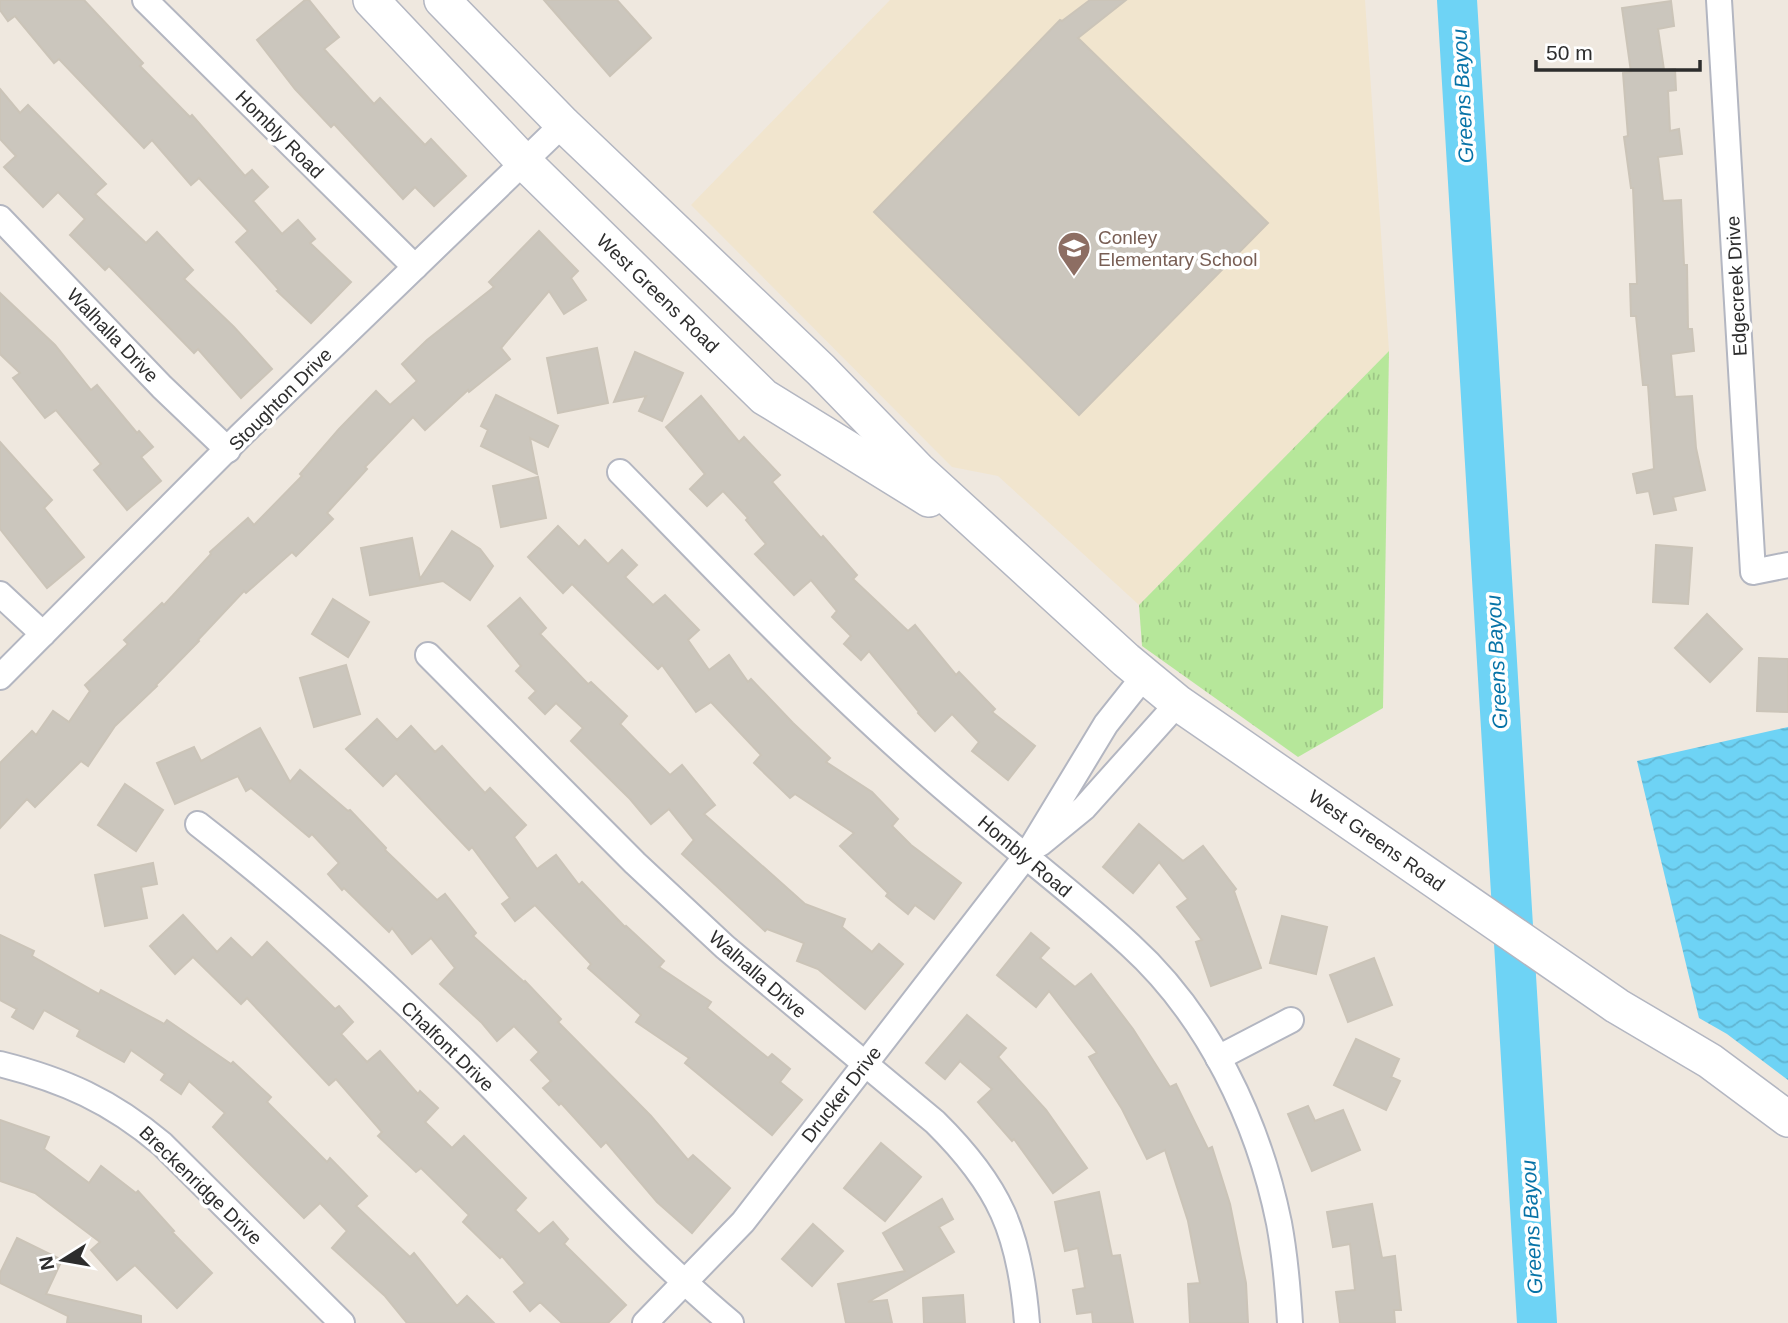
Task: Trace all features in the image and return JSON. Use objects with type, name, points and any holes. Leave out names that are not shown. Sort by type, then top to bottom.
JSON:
[{"type":"main road","name":"West Greens Road","points":[[371,0],[524,162],[764,397],[988,534]]},
{"type":"main road","name":"West Greens Road","points":[[442,0],[563,124],[821,370],[918,470],[1178,703],[1617,1006],[1710,1060],[1788,1119]]},
{"type":"street","name":"Hombly Road","points":[[145,0],[415,267]]},
{"type":"street","name":"Edgecreek Drive","points":[[1719,0],[1753,572],[1788,565]]},
{"type":"street","name":"Stoughton Drive","points":[[0,677],[228,450],[563,124]]},
{"type":"street","name":"Walhalla Drive","points":[[0,218],[162,387],[228,450]]},
{"type":"street","name":"Hombly Road","points":[[620,472],[823,678],[925,772],[1131,946],[1197,1023],[1232,1083],[1266,1170],[1281,1236],[1290,1323]]},
{"type":"street","points":[[0,594],[43,634]]},
{"type":"street","name":"Walhalla Drive","points":[[428,655],[635,863],[725,947],[959,1145],[981,1173],[999,1203],[1014,1237],[1023,1278],[1027,1323]]},
{"type":"street","name":"Drucker Drive","points":[[645,1323],[743,1222],[1026,856],[1106,724],[1145,675]]},
{"type":"street","name":"Drucker Drive","points":[[1026,856],[1084,808],[1178,703]]},
{"type":"street","name":"Chalfont Drive","points":[[198,824],[292,899],[355,956],[463,1059],[685,1284],[731,1323]]},
{"type":"street","points":[[1218,1058],[1291,1020]]},
{"type":"street","name":"Breckenridge Drive","points":[[0,1064],[36,1073],[82,1090],[139,1125],[162,1144],[342,1323]]},
{"type":"shaded area","name":"Conley Elementary School","points":[[890,0],[1365,0],[1389,351],[1139,605],[998,476],[952,467],[691,205]]},
{"type":"green space","points":[[1389,351],[1383,708],[1298,757],[1142,646],[1139,605]]},
{"type":"water","points":[[1788,727],[1788,1080],[1727,1034],[1699,1018],[1637,761]]},
{"type":"building","points":[[0,0],[84,0],[143,63],[140,66],[190,117],[192,115],[245,176],[252,170],[268,187],[253,201],[282,234],[298,220],[315,239],[310,243],[351,282],[311,323],[277,291],[279,290],[236,242],[248,231],[199,178],[191,185],[152,140],[144,148],[59,59],[54,63],[15,16],[8,21],[0,10]]},
{"type":"building","points":[[305,0],[309,0],[339,37],[324,49],[374,104],[380,98],[425,145],[431,139],[466,176],[434,206],[415,187],[403,199],[334,124],[331,127],[295,89],[257,40]]},
{"type":"building","points":[[544,0],[617,0],[651,38],[610,76]]},
{"type":"building","points":[[1090,0],[1126,0],[1078,38],[1268,223],[1079,415],[874,212],[1060,20]]},
{"type":"building","points":[[1671,1],[1674,26],[1658,29],[1664,70],[1675,69],[1676,90],[1668,91],[1670,131],[1679,129],[1682,154],[1658,157],[1663,201],[1681,200],[1684,265],[1687,265],[1688,329],[1692,329],[1694,351],[1671,354],[1675,397],[1692,396],[1696,448],[1705,490],[1673,497],[1676,510],[1654,514],[1649,491],[1637,493],[1633,474],[1654,469],[1648,385],[1643,385],[1636,316],[1631,316],[1630,284],[1637,284],[1633,188],[1624,137],[1628,136],[1623,73],[1631,72],[1622,8]]},
{"type":"building","points":[[0,89],[20,113],[28,105],[106,184],[95,194],[146,243],[157,232],[193,270],[184,279],[234,327],[272,369],[241,398],[198,349],[194,353],[109,266],[105,270],[70,235],[85,219],[58,192],[43,207],[4,167],[16,156],[0,139]]},
{"type":"building","points":[[539,231],[578,271],[571,278],[586,300],[564,314],[549,291],[501,348],[510,359],[469,392],[468,390],[425,430],[413,417],[365,467],[367,469],[327,513],[333,519],[296,556],[292,552],[246,593],[244,591],[157,686],[115,726],[88,766],[81,761],[35,807],[27,799],[0,828],[0,763],[32,731],[36,735],[53,711],[69,722],[90,691],[85,685],[128,644],[124,640],[162,603],[164,605],[210,552],[248,518],[254,525],[302,476],[300,474],[339,429],[376,391],[390,405],[417,381],[402,364],[427,340],[494,287],[489,282]]},
{"type":"building","points":[[0,293],[55,345],[91,390],[97,385],[137,433],[139,431],[153,447],[141,457],[161,481],[127,510],[94,470],[101,464],[56,410],[45,418],[13,378],[20,373],[0,354]]},
{"type":"building","points":[[597,348],[608,403],[558,413],[547,358]]},
{"type":"building","points":[[635,352],[683,373],[662,421],[639,411],[646,396],[614,402]]},
{"type":"building","points":[[496,395],[558,426],[548,447],[530,438],[537,474],[481,446],[488,430],[481,426]]},
{"type":"building","points":[[701,396],[739,442],[744,437],[780,475],[772,482],[857,575],[853,579],[908,631],[915,625],[956,675],[959,672],[995,709],[992,712],[1035,746],[1008,780],[972,751],[979,742],[952,714],[935,731],[869,651],[861,660],[844,644],[851,636],[832,617],[837,611],[811,580],[794,595],[755,554],[766,544],[746,520],[748,518],[723,491],[707,506],[690,489],[705,474],[666,427]]},
{"type":"building","points":[[0,442],[52,500],[44,508],[84,557],[47,588],[0,529]]},
{"type":"building","points":[[538,477],[546,518],[501,527],[493,486]]},
{"type":"building","points":[[558,526],[579,547],[585,540],[608,564],[622,550],[637,565],[625,577],[653,605],[665,595],[699,630],[688,640],[709,670],[729,655],[748,682],[751,679],[830,758],[826,762],[872,792],[898,819],[892,826],[911,845],[961,883],[934,919],[915,905],[908,914],[886,896],[888,893],[840,846],[854,833],[795,794],[790,798],[754,763],[761,755],[711,702],[696,712],[662,665],[658,669],[572,584],[563,593],[528,557]]},
{"type":"building","points":[[452,531],[480,549],[493,566],[470,600],[443,581],[370,595],[361,548],[412,538],[420,579]]},
{"type":"building","points":[[1656,545],[1692,548],[1688,604],[1653,602]]},
{"type":"building","points":[[520,598],[546,628],[540,634],[588,684],[591,682],[627,716],[620,724],[670,775],[682,765],[715,805],[704,814],[805,904],[845,919],[842,927],[872,952],[879,944],[903,964],[865,1009],[818,969],[797,961],[804,943],[767,929],[765,931],[682,854],[694,840],[669,809],[651,824],[630,799],[571,741],[583,728],[556,703],[545,714],[529,698],[536,691],[516,671],[521,666],[488,626]]},
{"type":"building","points":[[333,599],[369,622],[348,657],[312,634]]},
{"type":"building","points":[[1707,614],[1742,649],[1710,682],[1675,648]]},
{"type":"building","points":[[1759,658],[1788,659],[1788,712],[1757,711]]},
{"type":"building","points":[[346,665],[360,714],[314,727],[300,678]]},
{"type":"building","points":[[377,719],[397,740],[411,726],[435,752],[442,746],[485,793],[490,788],[526,825],[514,837],[537,869],[556,855],[579,885],[582,882],[625,927],[664,961],[659,967],[711,1002],[707,1008],[768,1058],[772,1054],[790,1069],[780,1082],[802,1100],[772,1135],[685,1063],[689,1058],[636,1022],[641,1015],[588,968],[591,964],[535,905],[515,921],[502,904],[510,898],[472,847],[469,850],[396,773],[383,786],[346,749]]},
{"type":"building","points":[[260,728],[290,782],[300,770],[350,810],[385,850],[437,900],[445,894],[476,933],[473,936],[525,981],[561,1019],[558,1022],[651,1116],[688,1160],[693,1155],[730,1188],[692,1233],[657,1202],[606,1142],[601,1147],[561,1103],[559,1105],[543,1088],[551,1081],[531,1060],[539,1052],[514,1026],[497,1041],[482,1023],[440,984],[455,968],[431,938],[412,954],[392,928],[389,932],[344,888],[342,890],[328,874],[339,863],[312,834],[309,837],[251,788],[246,791],[238,776],[175,804],[157,763],[194,747],[201,761]]},
{"type":"building","points":[[125,784],[163,810],[136,851],[98,825]]},
{"type":"building","points":[[1139,824],[1183,861],[1203,846],[1236,889],[1234,891],[1261,968],[1211,986],[1196,942],[1202,940],[1177,907],[1188,899],[1159,862],[1133,893],[1103,867]]},
{"type":"building","points":[[153,863],[157,884],[141,887],[147,918],[105,926],[95,875]]},
{"type":"building","points":[[183,915],[217,952],[231,938],[252,958],[267,942],[335,1009],[339,1006],[353,1022],[341,1034],[367,1062],[380,1051],[418,1094],[420,1091],[438,1108],[425,1122],[452,1148],[464,1136],[526,1198],[515,1210],[539,1234],[553,1222],[568,1239],[564,1244],[626,1305],[608,1323],[562,1323],[540,1302],[530,1311],[514,1292],[525,1283],[502,1256],[500,1258],[463,1222],[469,1215],[421,1168],[416,1172],[378,1136],[382,1132],[336,1079],[329,1085],[247,998],[241,1004],[193,957],[175,974],[150,946]]},
{"type":"building","points":[[1282,916],[1327,927],[1316,974],[1270,963]]},
{"type":"building","points":[[1031,933],[1049,948],[1040,958],[1075,987],[1091,974],[1133,1029],[1170,1087],[1176,1084],[1208,1149],[1212,1147],[1230,1204],[1246,1283],[1248,1323],[1190,1323],[1188,1284],[1200,1283],[1188,1221],[1165,1150],[1147,1159],[1122,1109],[1089,1057],[1097,1053],[1049,991],[1036,1007],[997,975]]},
{"type":"building","points":[[0,935],[34,951],[32,956],[99,994],[101,990],[164,1024],[167,1020],[231,1064],[233,1062],[271,1097],[267,1102],[327,1162],[330,1158],[367,1196],[356,1206],[410,1257],[414,1253],[457,1306],[467,1296],[494,1323],[407,1323],[385,1296],[332,1248],[347,1231],[320,1203],[304,1218],[213,1127],[225,1113],[189,1081],[181,1094],[161,1080],[165,1074],[131,1050],[124,1062],[77,1036],[80,1030],[44,1010],[33,1029],[12,1017],[17,1009],[0,1000]]},
{"type":"building","points":[[1374,958],[1392,1005],[1348,1022],[1330,975]]},
{"type":"building","points":[[967,1015],[1006,1048],[998,1057],[1046,1110],[1087,1168],[1053,1193],[1014,1139],[1012,1141],[978,1102],[992,1089],[960,1061],[945,1079],[926,1063]]},
{"type":"building","points":[[1356,1039],[1399,1059],[1391,1077],[1400,1081],[1386,1110],[1334,1085]]},
{"type":"building","points":[[1308,1106],[1315,1121],[1343,1110],[1360,1150],[1312,1171],[1288,1114]]},
{"type":"building","points":[[0,1120],[49,1137],[44,1149],[89,1183],[101,1166],[136,1193],[138,1191],[174,1231],[172,1232],[212,1273],[177,1308],[135,1265],[117,1280],[91,1250],[100,1242],[35,1193],[0,1181]]},
{"type":"building","points":[[881,1143],[921,1177],[885,1221],[844,1188]]},
{"type":"building","points":[[1099,1192],[1112,1256],[1120,1255],[1133,1323],[1093,1323],[1092,1312],[1077,1314],[1073,1290],[1085,1288],[1078,1248],[1065,1251],[1055,1202]]},
{"type":"building","points":[[942,1199],[953,1219],[939,1227],[954,1252],[868,1302],[887,1300],[892,1323],[846,1323],[838,1284],[905,1271],[883,1233]]},
{"type":"building","points":[[1372,1204],[1382,1258],[1395,1256],[1401,1310],[1394,1310],[1395,1323],[1340,1323],[1336,1292],[1355,1290],[1350,1244],[1333,1247],[1327,1212]]},
{"type":"building","points":[[813,1224],[843,1251],[812,1286],[782,1259]]},
{"type":"building","points":[[17,1238],[62,1260],[46,1294],[141,1316],[141,1323],[67,1323],[68,1316],[0,1283],[0,1273]]},
{"type":"building","points":[[963,1295],[965,1323],[924,1323],[923,1298]]},
{"type":"waterway","name":"Greens Bayou","points":[[1457,0],[1537,1323]]},
{"type":"place","name":"Conley Elementary School","points":[[1074,278]]}]
